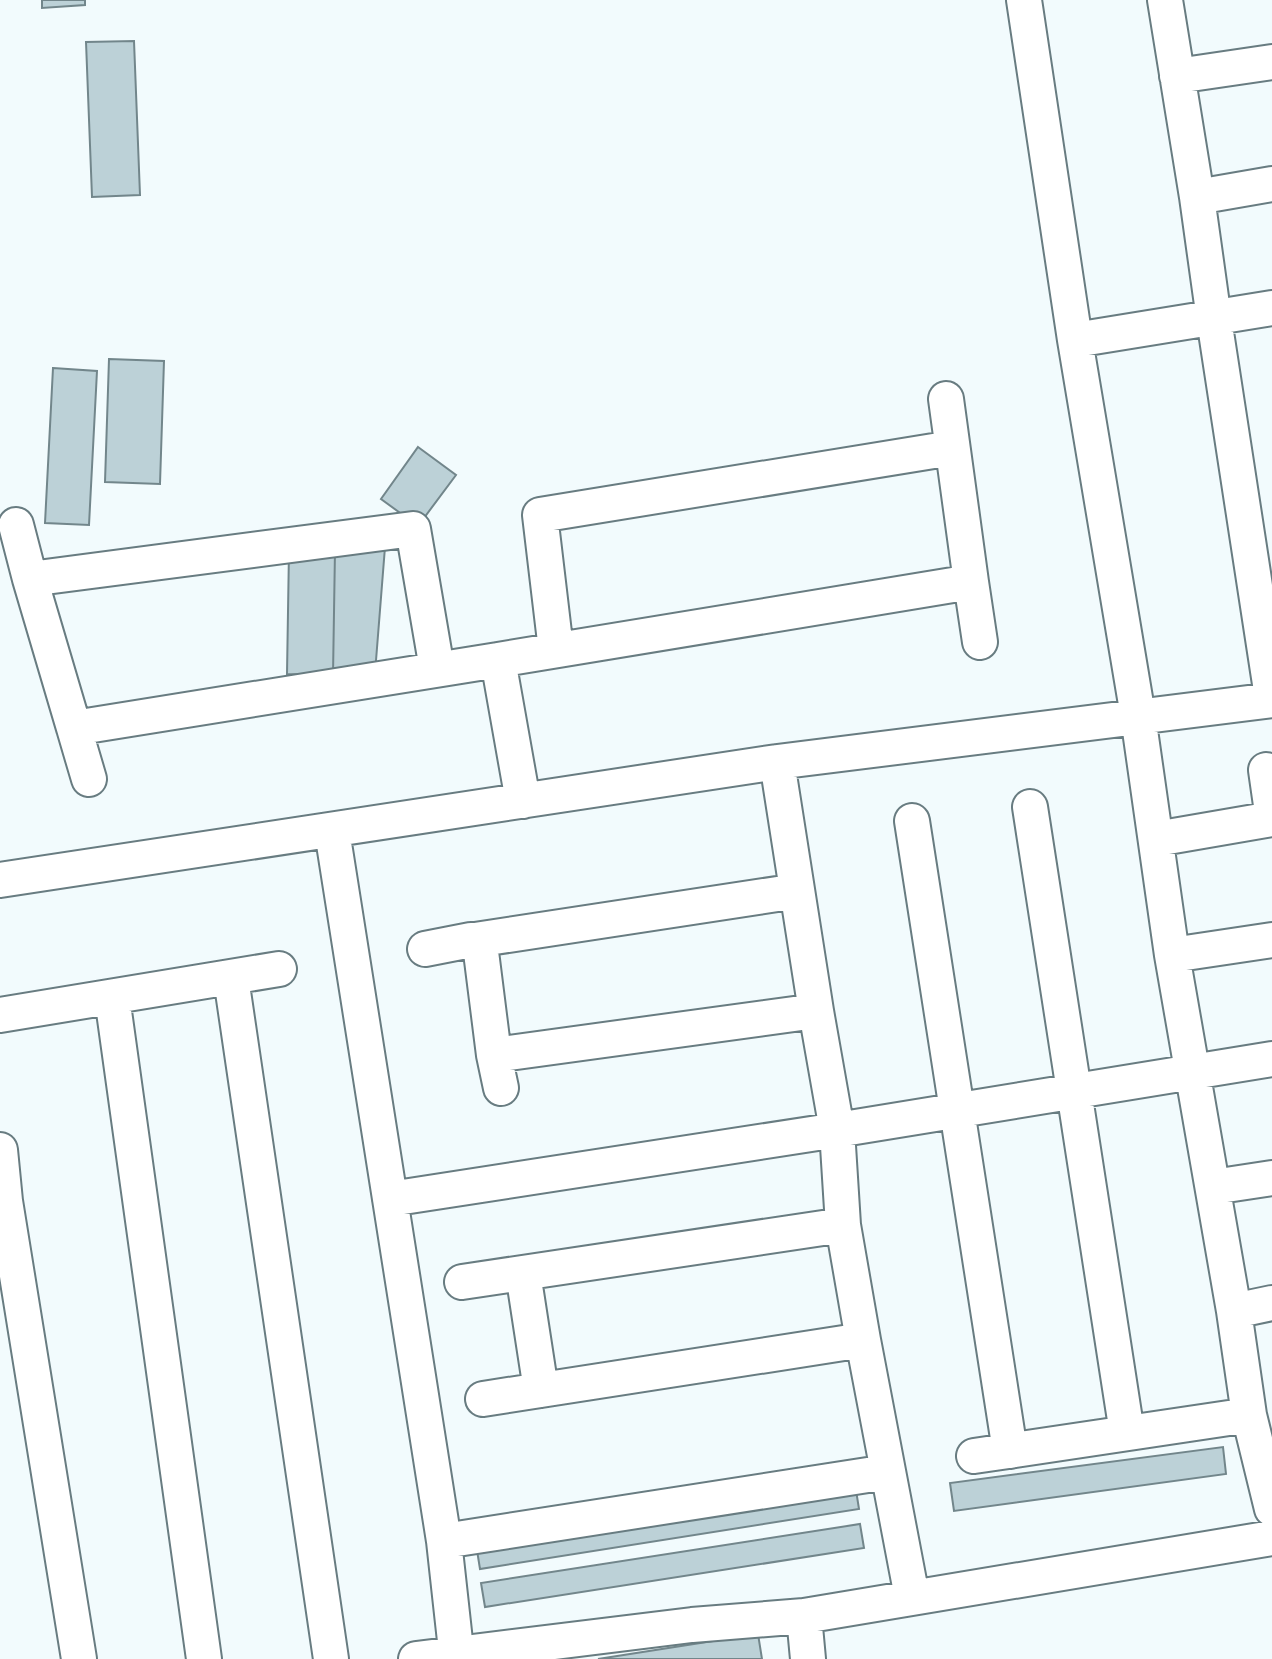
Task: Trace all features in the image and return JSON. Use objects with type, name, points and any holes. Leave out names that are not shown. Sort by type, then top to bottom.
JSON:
[{"type":"street","points":[[1024,0],[1075,340],[1138,716],[1172,955],[1249,1415],[1272,1509]]},
{"type":"street","points":[[0,880],[777,762],[1272,698],[1165,0]]},
{"type":"street","points":[[1177,76],[1272,62]]},
{"type":"street","points":[[1197,197],[1272,184]]},
{"type":"street","points":[[1075,340],[1272,308]]},
{"type":"street","points":[[946,399],[980,642]]},
{"type":"street","points":[[556,650],[540,515],[952,448]]},
{"type":"street","points":[[16,525],[89,779]]},
{"type":"street","points":[[30,579],[413,529],[437,669]]},
{"type":"street","points":[[74,728],[971,582]]},
{"type":"street","points":[[498,660],[523,801]]},
{"type":"street","points":[[777,762],[837,1130],[843,1225],[912,1597]]},
{"type":"street","points":[[1266,770],[1272,812]]},
{"type":"street","points":[[1030,807],[1127,1433]]},
{"type":"street","points":[[1156,839],[1272,819]]},
{"type":"street","points":[[912,821],[1010,1451]]},
{"type":"street","points":[[332,831],[444,1541],[457,1657]]},
{"type":"street","points":[[425,949],[797,891]]},
{"type":"street","points":[[475,940],[480,944],[498,1072],[816,1011]]},
{"type":"street","points":[[1172,955],[1272,940]]},
{"type":"street","points":[[0,1015],[279,969]]},
{"type":"street","points":[[231,978],[331,1659]]},
{"type":"street","points":[[112,997],[204,1659]]},
{"type":"street","points":[[390,1199],[1272,1059]]},
{"type":"street","points":[[0,1150],[5,1201],[79,1659]]},
{"type":"street","points":[[1213,1187],[1272,1178]]},
{"type":"street","points":[[462,1282],[843,1225]]},
{"type":"street","points":[[523,1273],[541,1390]]},
{"type":"street","points":[[1234,1311],[1272,1303]]},
{"type":"street","points":[[483,1399],[863,1340]]},
{"type":"street","points":[[974,1456],[1249,1415]]},
{"type":"street","points":[[444,1541],[887,1472]]},
{"type":"street","points":[[416,1659],[457,1657],[692,1625],[804,1616],[1272,1538]]},
{"type":"street","points":[[804,1616],[808,1659]]},
{"type":"building","points":[[42,0],[85,0],[85,5],[42,8]]},
{"type":"building","points":[[134,41],[140,195],[92,197],[86,42]]},
{"type":"building","points":[[109,359],[164,361],[160,484],[105,482]]},
{"type":"building","points":[[53,368],[97,371],[89,525],[45,523]]},
{"type":"building","points":[[418,447],[456,475],[418,526],[381,499]]},
{"type":"building","points":[[385,547],[375,673],[333,675],[335,550]]},
{"type":"building","points":[[289,550],[335,550],[333,675],[287,674]]},
{"type":"building","points":[[1223,1447],[1226,1474],[954,1511],[950,1483]]},
{"type":"building","points":[[855,1484],[859,1509],[480,1569],[476,1544]]},
{"type":"building","points":[[860,1524],[864,1548],[485,1607],[481,1583]]},
{"type":"building","points":[[758,1634],[762,1659],[598,1659]]}]
